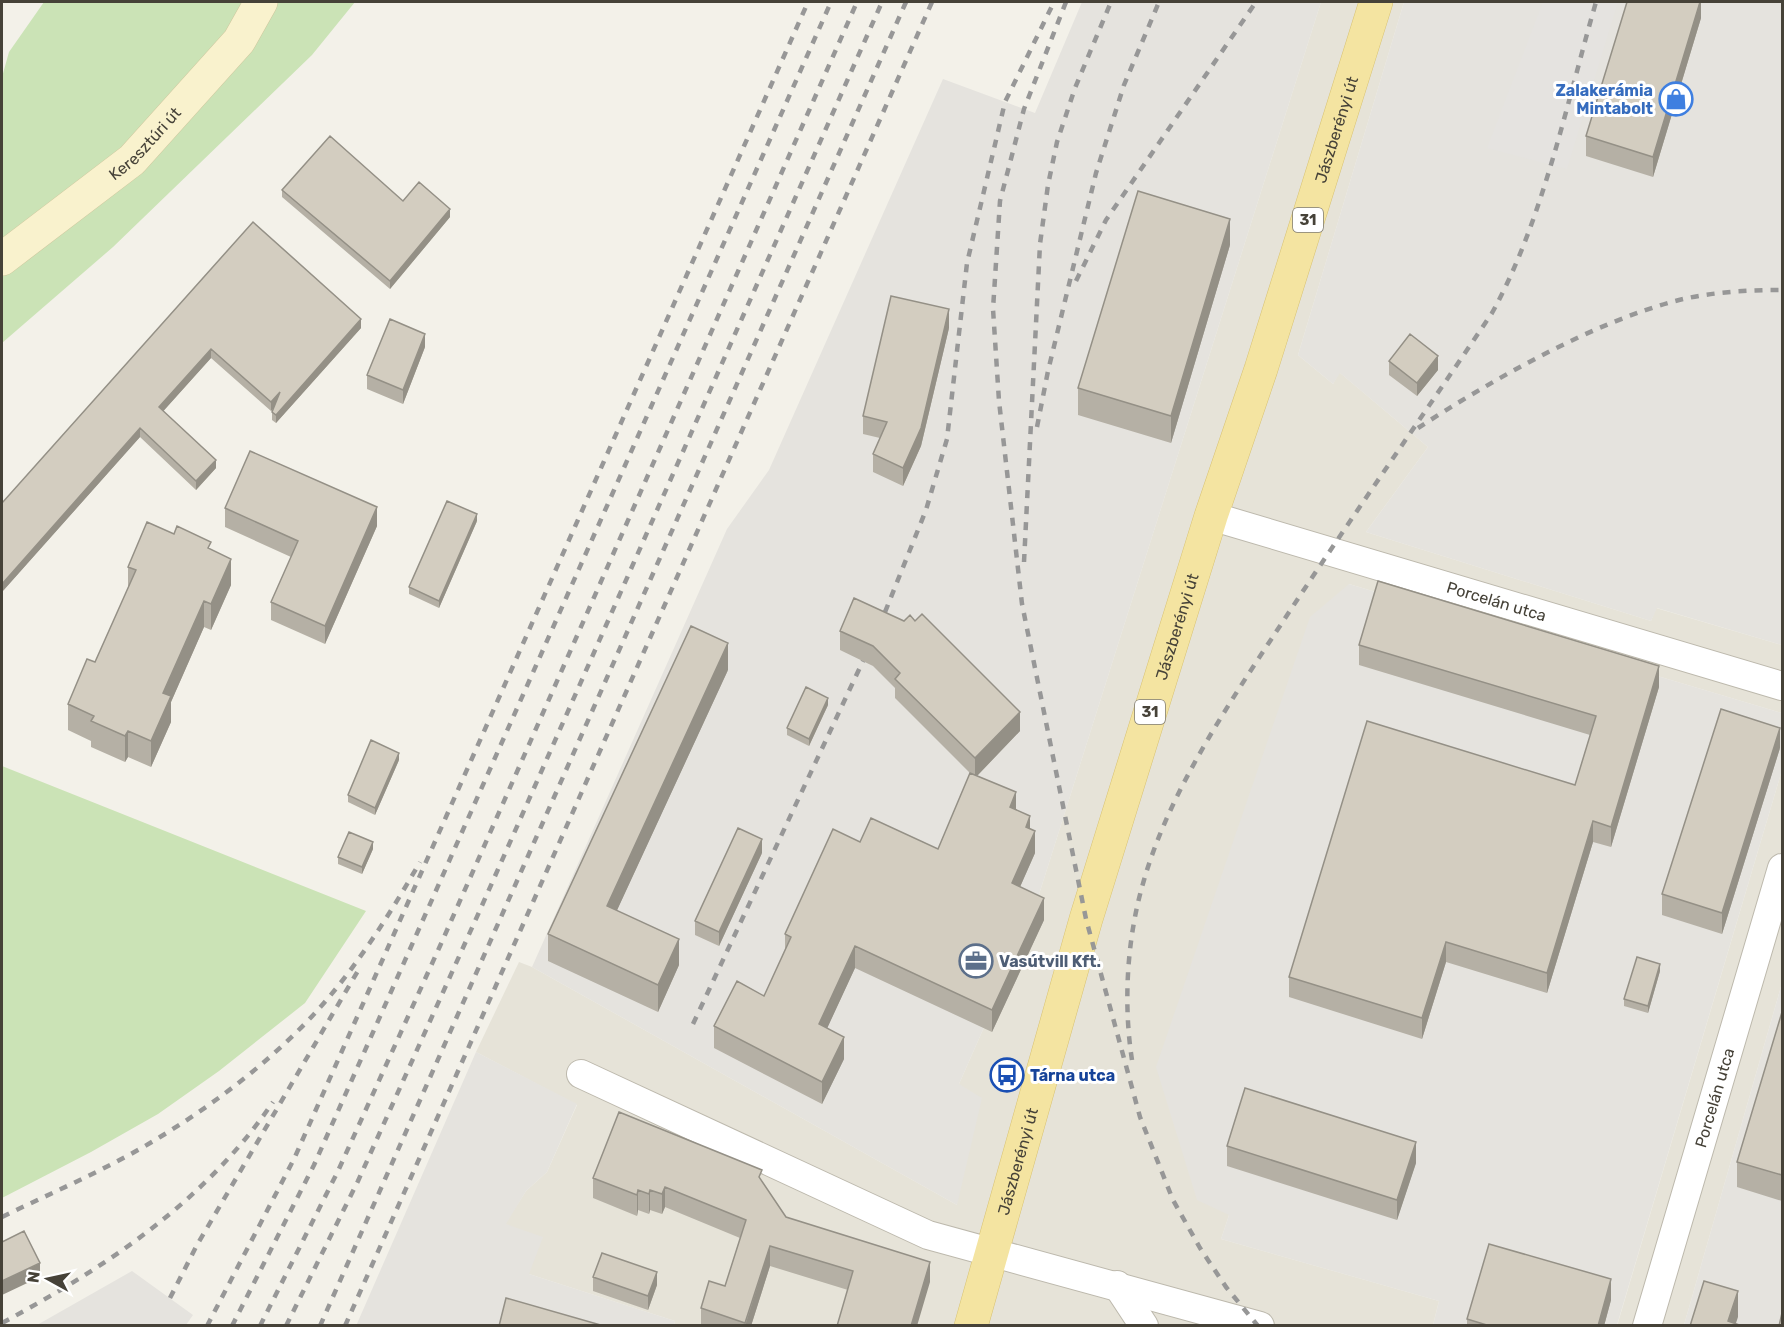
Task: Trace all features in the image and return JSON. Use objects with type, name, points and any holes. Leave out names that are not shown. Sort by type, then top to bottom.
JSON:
[{"type":"main road","name":"Keresztúri út","points":[[2,259],[132,160],[238,41],[261,2]]},
{"type":"main road","name":"Jászberényi út","points":[[971,1326],[1086,919],[1210,516],[1265,358],[1376,2]]},
{"type":"street","name":"Porcelán utca","points":[[1210,516],[1782,686]]},
{"type":"street","name":"Porcelán utca","points":[[1647,1326],[1782,868]]},
{"type":"street","points":[[581,1074],[928,1235],[990,1254],[1118,1285],[1260,1326]]},
{"type":"street","points":[[1118,1285],[1144,1326]]},
{"type":"shaded area","points":[[1082,2],[1321,2],[1030,923],[959,1084],[982,1098],[957,1205],[532,967],[727,529],[769,470],[943,79],[1035,113]]},
{"type":"shaded area","points":[[1321,2],[1404,2],[1298,355],[1333,384],[1339,372],[1428,447],[1366,532],[1651,621],[1656,608],[1782,645],[1782,713],[1349,584],[1229,1215],[1221,1239],[1439,1301],[1433,1325],[674,1325],[675,1321],[529,1274],[505,1224],[526,1191],[547,1172],[577,1105],[476,1052],[519,962],[532,967],[957,1205],[959,1084],[1030,923]]},
{"type":"shaded area","points":[[1404,2],[1782,2],[1782,645],[1657,608],[1651,621],[1366,532],[1428,447],[1340,373],[1333,384],[1298,355]]},
{"type":"shaded area","points":[[1543,2],[1618,2],[1567,169],[1487,148]]},
{"type":"shaded area","points":[[1349,584],[1782,713],[1782,770],[1617,1325],[1433,1325],[1439,1301],[1221,1239],[1229,1215],[1197,1200],[1156,1067],[1310,617]]},
{"type":"shaded area","points":[[1782,770],[1782,983],[1684,1325],[1617,1326]]},
{"type":"shaded area","points":[[1782,983],[1782,1325],[1684,1325]]},
{"type":"shaded area","points":[[476,1052],[577,1104],[547,1172],[526,1191],[506,1224],[543,1237],[529,1274],[675,1321],[674,1326],[356,1326]]},
{"type":"shaded area","points":[[132,1271],[193,1315],[186,1325],[37,1325]]},
{"type":"green space","points":[[44,2],[355,2],[312,55],[113,247],[2,343],[2,77],[9,52]]},
{"type":"green space","points":[[2,766],[366,911],[305,1003],[219,1071],[158,1114],[2,1198]]},
{"type":"building","points":[[1627,2],[1700,2],[1653,157],[1586,136]]},
{"type":"building","points":[[330,136],[403,201],[419,182],[450,209],[390,281],[282,190]]},
{"type":"building","points":[[1138,191],[1230,219],[1171,416],[1078,388]]},
{"type":"building","points":[[253,222],[361,319],[276,415],[272,412],[280,392],[271,402],[211,349],[159,407],[216,460],[196,481],[140,428],[2,584],[2,503]]},
{"type":"building","points":[[891,296],[949,309],[921,428],[903,468],[873,454],[887,422],[863,416]]},
{"type":"building","points":[[390,319],[425,334],[403,390],[367,375]]},
{"type":"building","points":[[1410,334],[1438,356],[1417,383],[1389,361]]},
{"type":"building","points":[[250,451],[377,507],[325,626],[271,602],[298,541],[225,508]]},
{"type":"building","points":[[447,501],[477,514],[439,601],[409,587]]},
{"type":"building","points":[[147,522],[174,534],[177,526],[211,542],[208,548],[231,559],[211,604],[204,601],[163,693],[171,696],[151,741],[128,731],[125,736],[91,721],[94,716],[68,704],[87,659],[95,662],[136,570],[128,567]]},
{"type":"building","points":[[1378,581],[1659,666],[1611,827],[1593,821],[1547,973],[1446,942],[1422,1018],[1289,977],[1367,721],[1575,785],[1596,716],[1359,645]]},
{"type":"building","points":[[854,598],[904,621],[910,615],[915,621],[922,614],[1020,712],[975,758],[895,679],[900,673],[873,646],[840,631]]},
{"type":"building","points":[[691,626],[728,643],[607,906],[679,939],[658,985],[548,934]]},
{"type":"building","points":[[806,687],[828,698],[809,739],[787,728]]},
{"type":"building","points":[[1721,709],[1780,728],[1722,913],[1662,894]]},
{"type":"building","points":[[371,740],[399,753],[375,808],[348,795]]},
{"type":"building","points":[[970,773],[1016,792],[1010,807],[1030,816],[1026,827],[1035,831],[1012,883],[1044,898],[992,1010],[855,946],[819,1024],[844,1037],[822,1082],[714,1026],[737,981],[764,996],[791,937],[785,934],[833,829],[860,842],[871,818],[938,849]]},
{"type":"building","points":[[738,828],[762,839],[719,932],[695,921]]},
{"type":"building","points":[[349,832],[373,842],[362,867],[338,857]]},
{"type":"building","points":[[1637,957],[1660,964],[1648,1006],[1624,999]]},
{"type":"building","points":[[1782,1012],[1782,1175],[1737,1162]]},
{"type":"building","points":[[1245,1088],[1416,1142],[1397,1200],[1227,1146]]},
{"type":"building","points":[[619,1112],[762,1170],[759,1177],[786,1217],[930,1262],[911,1326],[837,1326],[853,1271],[770,1246],[745,1323],[701,1308],[709,1281],[725,1286],[746,1220],[665,1187],[662,1194],[650,1190],[649,1194],[638,1190],[637,1195],[593,1178]]},
{"type":"building","points":[[24,1231],[40,1263],[2,1281],[2,1242]]},
{"type":"building","points":[[1489,1244],[1611,1279],[1598,1326],[1490,1326],[1467,1319]]},
{"type":"building","points":[[602,1253],[657,1272],[648,1296],[593,1277]]},
{"type":"building","points":[[1704,1281],[1738,1291],[1728,1321],[1742,1326],[1690,1326]]},
{"type":"building","points":[[506,1298],[604,1326],[499,1326]]},
{"type":"railway","points":[[207,1326],[294,1159],[808,2]]},
{"type":"railway","points":[[232,1326],[314,1165],[831,2]]},
{"type":"railway","points":[[260,1326],[338,1171],[440,946],[857,2]]},
{"type":"railway","points":[[286,1326],[358,1181],[480,910],[882,2]]},
{"type":"railway","points":[[320,1326],[906,2]]},
{"type":"railway","points":[[345,1326],[932,2]]},
{"type":"railway","points":[[879,627],[926,510],[947,439],[967,263],[1005,102],[1054,2]]},
{"type":"railway","points":[[1066,2],[1024,109],[1000,201],[993,309],[999,401],[1022,604],[1086,919],[1140,1117],[1173,1200],[1200,1248],[1226,1287],[1258,1326]]},
{"type":"railway","points":[[1024,562],[1040,244],[1048,185],[1057,142],[1075,88],[1111,2]]},
{"type":"railway","points":[[1037,427],[1048,371],[1096,173],[1124,85],[1159,2]]},
{"type":"railway","points":[[1076,281],[1106,220],[1256,2]]},
{"type":"railway","points":[[1132,1060],[1127,993],[1130,947],[1144,880],[1168,815],[1201,752],[1238,691],[1329,552],[1492,313],[1526,240],[1540,201],[1596,2]]},
{"type":"railway","points":[[1418,428],[1544,354],[1646,310],[1704,295],[1782,290]]},
{"type":"railway","points":[[693,1024],[870,646]]},
{"type":"railway","points":[[2,1217],[141,1148],[202,1110],[262,1064],[299,1030],[331,995],[359,959],[420,862]]},
{"type":"railway","points":[[170,1298],[197,1245],[359,969]]},
{"type":"railway","points":[[2,1323],[79,1279],[151,1229],[217,1171],[273,1102]]},
{"type":"place","name":"Zalakerámia Mintabolt","points":[[1676,99]]},
{"type":"place","name":"Vasútvill Kft.","points":[[976,961]]},
{"type":"place","name":"Tárna utca","points":[[1007,1075]]}]
